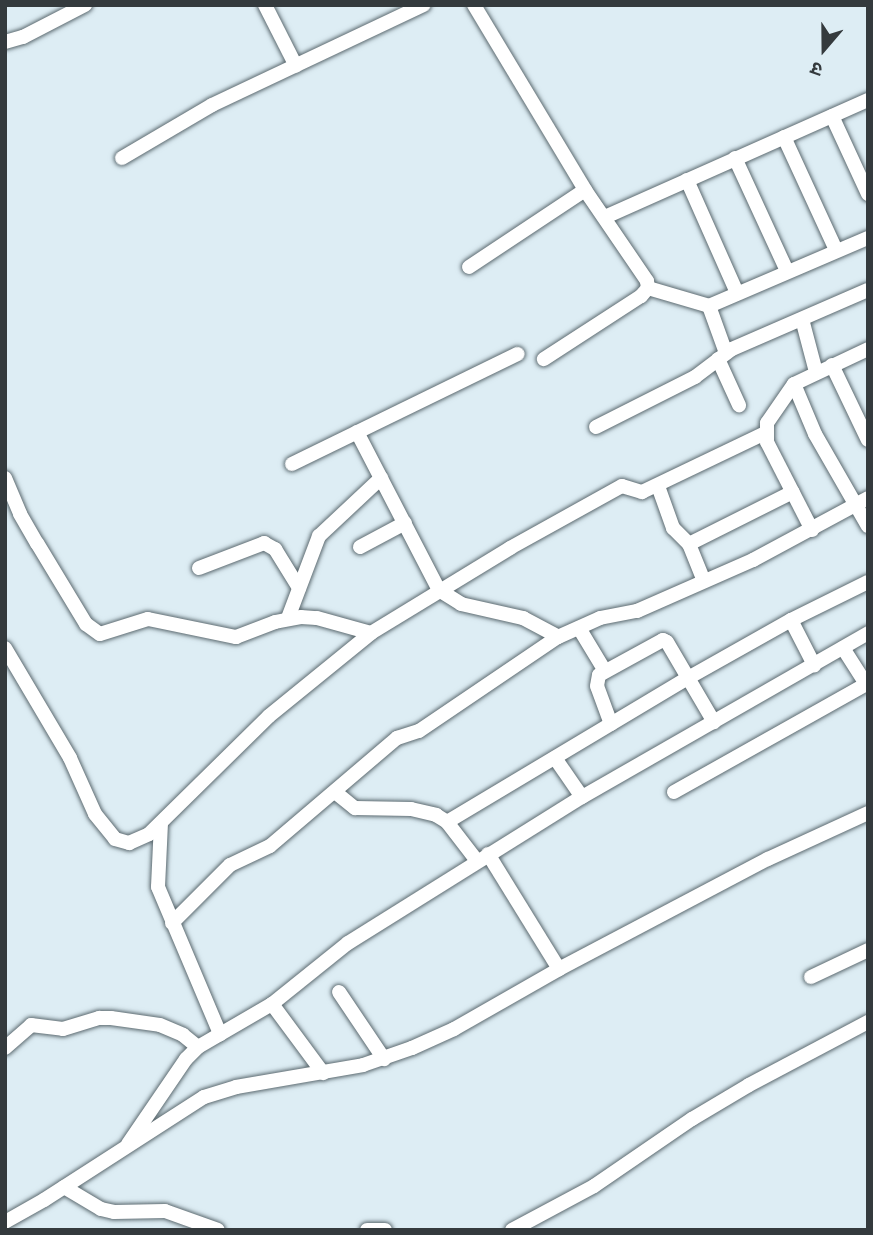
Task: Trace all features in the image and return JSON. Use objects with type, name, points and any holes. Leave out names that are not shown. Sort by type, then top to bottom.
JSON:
[{"type":"street","points":[[5,42],[23,37],[85,5]]},
{"type":"street","points":[[265,5],[296,65]]},
{"type":"street","points":[[122,158],[191,116],[424,5]]},
{"type":"street","points":[[474,5],[585,190],[643,274],[648,288]]},
{"type":"street","points":[[606,217],[868,100]]},
{"type":"street","points":[[832,116],[868,194]]},
{"type":"street","points":[[784,137],[836,250]]},
{"type":"street","points":[[735,158],[787,271]]},
{"type":"street","points":[[687,180],[737,293]]},
{"type":"street","points":[[470,267],[585,190]]},
{"type":"street","points":[[648,288],[709,306],[868,238]]},
{"type":"street","points":[[544,359],[641,296],[648,288]]},
{"type":"street","points":[[596,427],[695,377],[722,356],[868,290]]},
{"type":"street","points":[[709,306],[739,405]]},
{"type":"street","points":[[802,319],[816,372]]},
{"type":"street","points":[[812,530],[765,433],[771,415],[794,384],[868,349]]},
{"type":"street","points":[[292,464],[518,354]]},
{"type":"street","points":[[832,365],[868,440]]},
{"type":"street","points":[[794,384],[815,434],[855,508],[868,526]]},
{"type":"street","points":[[357,432],[439,590],[461,604],[523,618],[558,637]]},
{"type":"street","points":[[5,648],[70,758],[95,814],[115,839],[124,843],[140,839],[161,823],[269,716],[371,633],[439,590],[622,486],[638,493],[765,433]]},
{"type":"street","points":[[5,478],[27,527],[93,631],[106,634],[148,619],[236,637],[288,618],[317,618],[371,633]]},
{"type":"street","points":[[288,618],[319,536],[381,478]]},
{"type":"street","points":[[657,485],[673,528],[689,544],[704,581]]},
{"type":"street","points":[[689,544],[793,492]]},
{"type":"street","points":[[172,923],[230,865],[270,846],[397,738],[419,731],[558,637],[600,618],[637,611],[704,581],[812,530],[855,508],[868,498]]},
{"type":"street","points":[[360,547],[405,523]]},
{"type":"street","points":[[200,568],[264,543],[275,549],[299,589]]},
{"type":"street","points":[[447,822],[688,678],[791,620],[868,582]]},
{"type":"street","points":[[791,620],[814,664]]},
{"type":"street","points":[[579,628],[605,671]]},
{"type":"street","points":[[126,1147],[176,1070],[198,1047],[272,1004],[348,943],[582,797],[868,634]]},
{"type":"street","points":[[611,724],[597,685],[599,674],[663,640],[667,642],[715,722]]},
{"type":"street","points":[[674,792],[867,683],[843,648]]},
{"type":"street","points":[[555,758],[582,797]]},
{"type":"street","points":[[335,792],[355,808],[423,810],[447,822],[483,857],[559,969]]},
{"type":"street","points":[[5,1222],[204,1097],[220,1091],[384,1059],[454,1029],[559,969],[768,859],[868,813]]},
{"type":"street","points":[[161,823],[158,887],[220,1034]]},
{"type":"street","points":[[811,977],[868,950]]},
{"type":"street","points":[[339,992],[384,1059]]},
{"type":"street","points":[[272,1004],[323,1073]]},
{"type":"street","points":[[5,1048],[31,1025],[63,1029],[99,1018],[160,1025],[183,1035],[198,1047]]},
{"type":"street","points":[[512,1230],[594,1186],[681,1126],[749,1085],[868,1022]]},
{"type":"street","points":[[64,1187],[101,1209],[114,1212],[165,1211],[218,1230]]},
{"type":"street","points":[[367,1230],[385,1230]]}]
